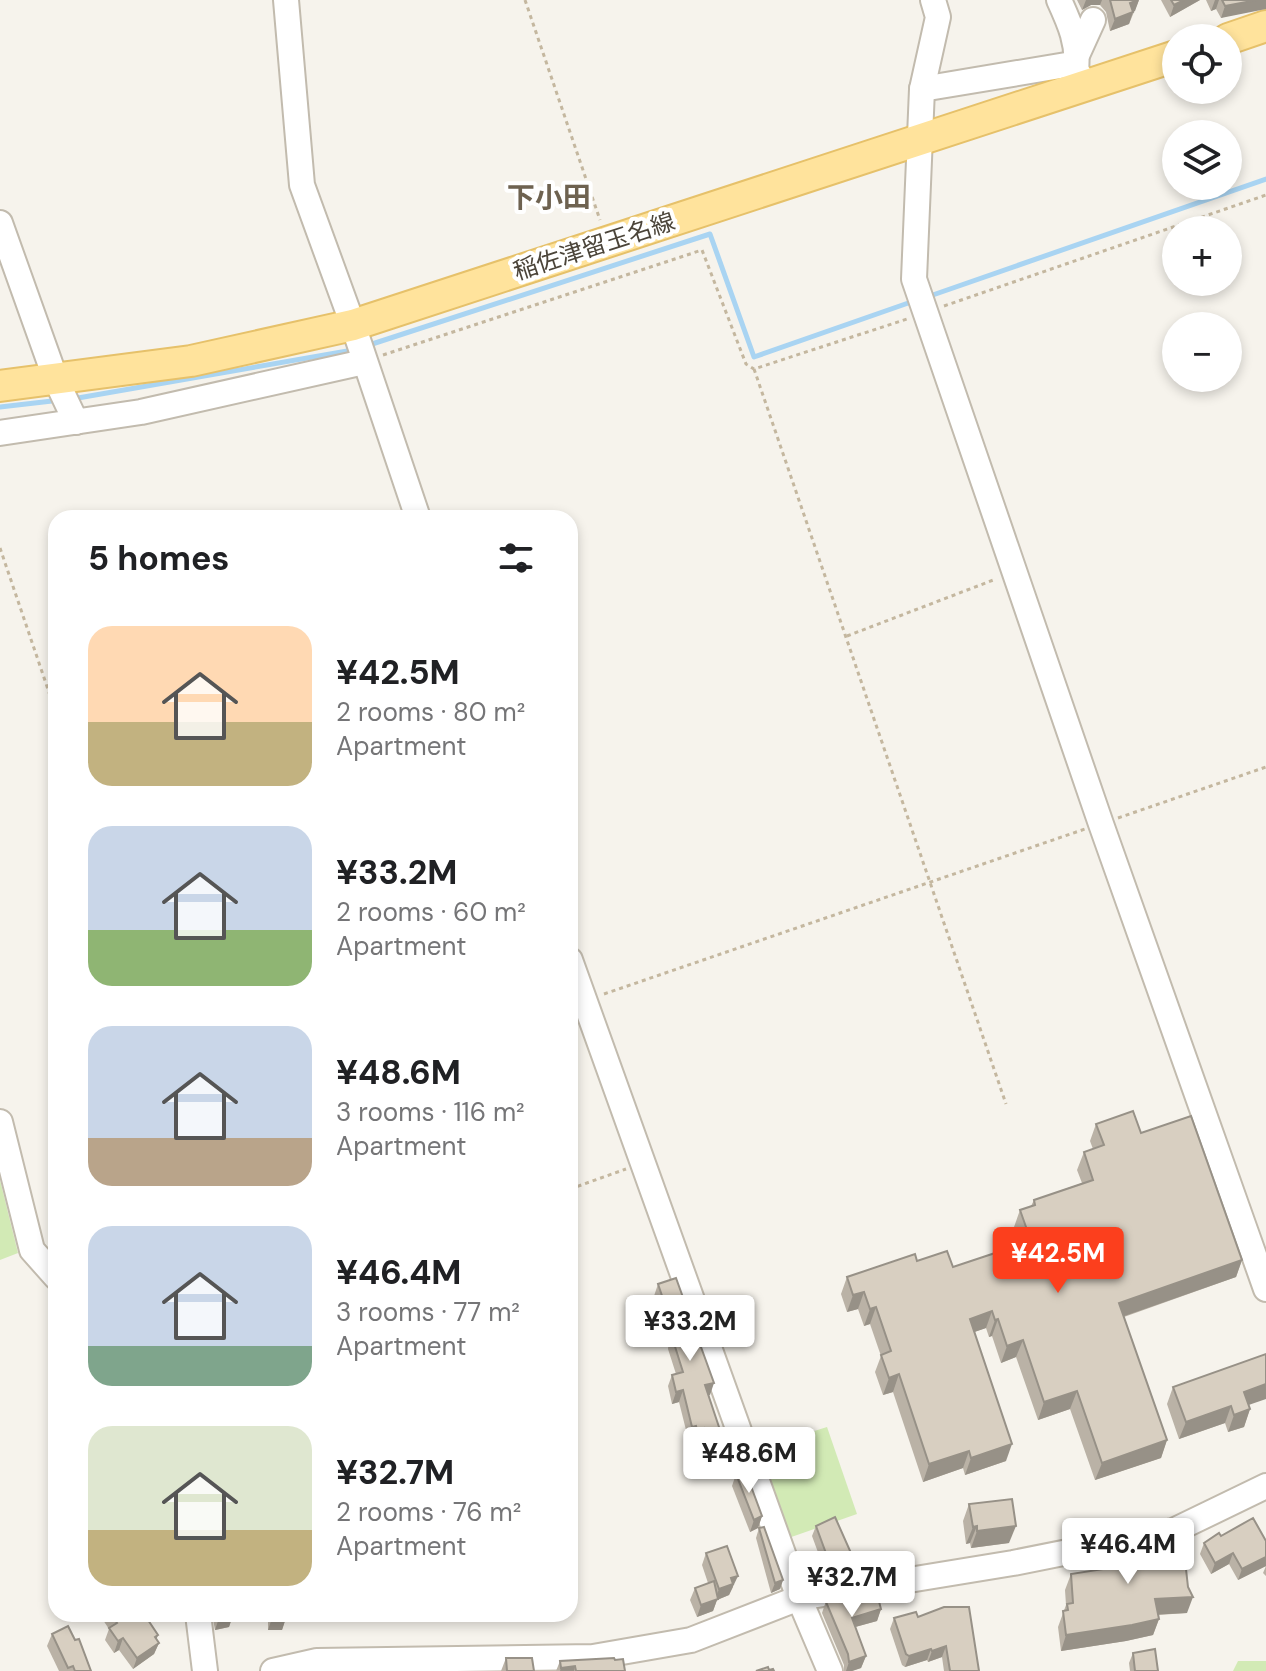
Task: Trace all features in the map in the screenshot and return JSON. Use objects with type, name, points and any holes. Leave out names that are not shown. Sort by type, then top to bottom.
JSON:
[{"type":"main road","points":[[1242,34],[1266,26]]},
{"type":"main road","name":"稲佐津留玉名線","points":[[0,386],[191,361],[354,327],[608,241],[920,141],[1080,70],[1162,58]]},
{"type":"street","points":[[286,0],[302,185],[415,510]]},
{"type":"street","points":[[933,0],[938,17],[922,89],[914,279],[1101,824],[1266,1289]]},
{"type":"street","points":[[1059,0],[1073,32],[1080,70]]},
{"type":"street","points":[[1080,70],[1093,20]]},
{"type":"street","points":[[922,89],[1066,65],[1080,70]]},
{"type":"street","points":[[0,223],[56,380],[76,422]]},
{"type":"street","points":[[0,433],[141,412],[364,362]]},
{"type":"street","points":[[578,983],[799,1598],[830,1671]]},
{"type":"street","points":[[0,1122],[32,1250],[48,1268]]},
{"type":"street","points":[[273,1671],[317,1661],[593,1657],[691,1640],[799,1598],[1013,1563],[1173,1531],[1266,1486]]},
{"type":"street","points":[[199,1622],[205,1671]]},
{"type":"path","points":[[525,0],[608,241]]},
{"type":"path","points":[[754,369],[1266,195]]},
{"type":"path","points":[[364,362],[702,250],[746,364],[754,369],[1006,1104]]},
{"type":"path","points":[[0,548],[48,689]]},
{"type":"path","points":[[846,636],[1015,571]]},
{"type":"path","points":[[584,1001],[1266,767]]},
{"type":"path","points":[[578,1186],[641,1164]]},
{"type":"green space","points":[[0,1180],[18,1253],[0,1260]]},
{"type":"green space","points":[[827,1427],[857,1514],[780,1541],[748,1452]]},
{"type":"green space","points":[[1238,1661],[1266,1661],[1266,1671],[1233,1671]]},
{"type":"building","points":[[1110,0],[1138,0],[1130,3],[1133,12],[1115,19]]},
{"type":"building","points":[[1222,0],[1257,0],[1225,6]]},
{"type":"building","points":[[1133,1111],[1141,1133],[1191,1116],[1242,1260],[1119,1303],[1167,1440],[1102,1463],[1077,1391],[1044,1402],[1023,1340],[1007,1346],[992,1311],[970,1319],[1012,1444],[971,1458],[969,1451],[929,1464],[899,1374],[889,1378],[881,1355],[891,1351],[876,1307],[870,1309],[864,1292],[853,1295],[847,1277],[915,1254],[917,1261],[947,1251],[953,1267],[1031,1241],[1020,1210],[1035,1205],[1034,1200],[1093,1180],[1084,1152],[1104,1145],[1096,1124]]},
{"type":"building","points":[[676,1278],[714,1383],[705,1385],[723,1439],[708,1444],[704,1428],[697,1430],[696,1426],[692,1427],[683,1390],[676,1392],[672,1375],[683,1372],[672,1337],[673,1328],[658,1284]]},
{"type":"building","points":[[1266,1354],[1266,1384],[1244,1392],[1250,1409],[1234,1415],[1231,1406],[1186,1422],[1173,1387]]},
{"type":"building","points":[[745,1470],[762,1516],[754,1520],[736,1474]]},
{"type":"building","points":[[1012,1499],[1016,1526],[977,1531],[977,1526],[973,1527],[969,1504]]},
{"type":"building","points":[[835,1517],[851,1553],[834,1561],[829,1554],[827,1556],[816,1526]]},
{"type":"building","points":[[1253,1518],[1266,1541],[1266,1557],[1242,1569],[1233,1553],[1215,1563],[1204,1543]]},
{"type":"building","points":[[764,1527],[783,1580],[775,1583],[759,1528]]},
{"type":"building","points":[[1173,1532],[1175,1543],[1183,1542],[1188,1587],[1193,1597],[1155,1599],[1159,1619],[1066,1635],[1063,1611],[1068,1610],[1067,1604],[1073,1603],[1071,1574],[1110,1568],[1108,1547]]},
{"type":"building","points":[[727,1546],[738,1576],[731,1578],[733,1584],[719,1589],[706,1553]]},
{"type":"building","points":[[714,1581],[718,1599],[701,1605],[695,1588]]},
{"type":"building","points":[[876,1590],[881,1609],[852,1618],[866,1656],[849,1662],[827,1598],[840,1596],[841,1599]]},
{"type":"building","points":[[944,1607],[969,1607],[979,1671],[950,1671],[946,1646],[909,1656],[906,1654],[894,1618],[916,1612],[918,1617]]},
{"type":"building","points":[[149,1622],[158,1635],[155,1637],[159,1643],[137,1658],[123,1638],[118,1641],[109,1628],[117,1623]]},
{"type":"building","points":[[68,1626],[75,1640],[79,1639],[91,1671],[75,1671],[73,1666],[68,1668],[52,1634]]},
{"type":"building","points":[[1155,1649],[1158,1671],[1135,1671],[1133,1653]]},
{"type":"building","points":[[506,1658],[532,1658],[534,1671],[507,1671]]},
{"type":"building","points":[[623,1659],[625,1671],[576,1671],[575,1666],[561,1668],[560,1661]]},
{"type":"waterway","points":[[927,297],[1266,179]]},
{"type":"waterway","points":[[366,346],[710,234],[754,357],[914,301]]},
{"type":"waterway","points":[[78,398],[353,350]]},
{"type":"waterway","points":[[0,407],[52,401]]},
{"type":"district","name":"下小田","points":[[549,197]]}]
